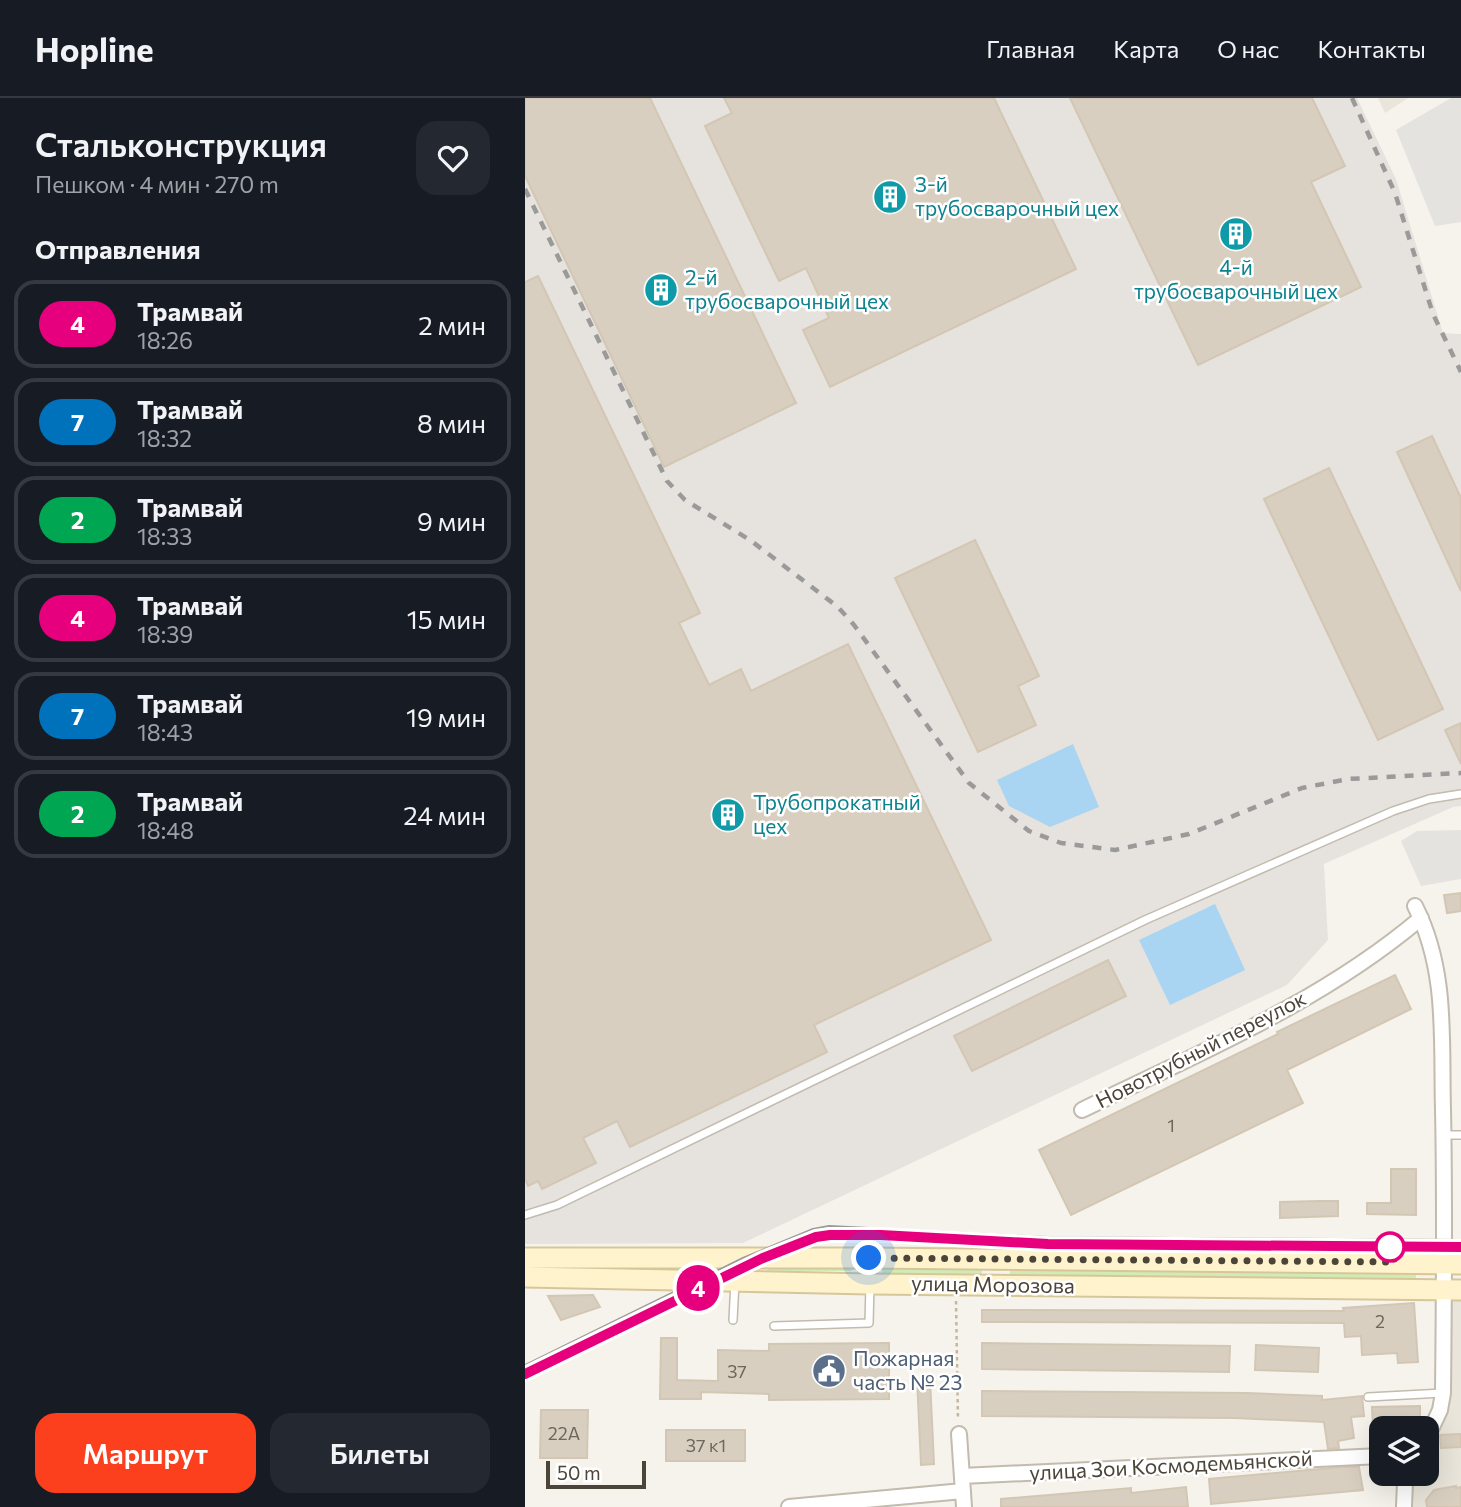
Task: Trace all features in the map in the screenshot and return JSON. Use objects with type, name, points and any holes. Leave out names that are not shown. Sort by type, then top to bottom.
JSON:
[{"type":"main road","name":"улица Морозова","points":[[525,1258],[869,1258],[1452,1264]]},
{"type":"main road","points":[[869,1258],[870,1284]]},
{"type":"main road","points":[[997,1259],[998,1285]]},
{"type":"main road","name":"улица Морозова","points":[[525,1277],[870,1284],[1452,1290]]},
{"type":"street","name":"Новотрубный переулок","points":[[1083,1110],[1288,1009],[1388,946],[1418,912],[1432,946],[1439,978],[1443,1135]]},
{"type":"street","points":[[1437,1416],[1443,1393],[1452,1290],[1443,1135]]},
{"type":"street","points":[[959,1434],[964,1507]]},
{"type":"street","name":"улица Зои Космодемьянской","points":[[789,1507],[962,1484],[1369,1457]]},
{"type":"street","points":[[1405,1486],[1405,1507]]},
{"type":"lane","points":[[525,1215],[557,1205],[1145,920],[1393,811],[1429,799],[1461,794]]},
{"type":"lane","points":[[1443,1135],[1461,1135]]},
{"type":"lane","points":[[733,1320],[735,1281]]},
{"type":"lane","points":[[775,1326],[869,1323],[870,1284]]},
{"type":"lane","points":[[1368,1397],[1443,1393]]},
{"type":"path","points":[[956,1284],[959,1434]]},
{"type":"shaded area","points":[[525,98],[1357,98],[1396,179],[1443,333],[1461,334],[1461,806],[1453,807],[1324,864],[1328,940],[1287,985],[743,1243],[525,1244]]},
{"type":"shaded area","points":[[1378,98],[1408,98],[1385,113]]},
{"type":"shaded area","points":[[1451,98],[1461,98],[1461,222],[1435,226],[1396,130]]},
{"type":"shaded area","points":[[1461,830],[1461,879],[1421,886],[1401,841],[1417,831]]},
{"type":"shaded area","points":[[1444,1290],[1461,1290],[1461,1507],[1404,1507],[1407,1486],[1439,1486],[1437,1416],[1440,1410]]},
{"type":"green space","points":[[525,1263],[716,1265],[706,1270],[525,1271]]},
{"type":"green space","points":[[773,1265],[855,1267],[851,1271],[766,1271]]},
{"type":"green space","points":[[982,1265],[982,1278],[882,1278],[882,1266]]},
{"type":"green space","points":[[1010,1266],[1416,1268],[1416,1279],[1010,1279]]},
{"type":"water","points":[[1073,744],[1099,807],[1050,827],[1009,806],[997,780]]},
{"type":"water","points":[[1215,904],[1245,970],[1170,1005],[1139,940]]},
{"type":"building","name":"2-й трубосварочный цех","points":[[525,98],[650,98],[796,403],[664,467],[525,176]]},
{"type":"building","name":"3-й трубосварочный цех","points":[[724,98],[994,98],[1076,269],[830,387],[803,330],[829,318],[806,268],[779,281],[705,126],[732,113]]},
{"type":"building","name":"4-й трубосварочный цех","points":[[1070,98],[1312,98],[1345,166],[1311,182],[1361,287],[1198,365]]},
{"type":"building","name":"Трубопрокатный цех","points":[[538,276],[700,613],[679,623],[709,685],[741,669],[751,691],[848,644],[991,940],[814,1025],[827,1052],[630,1147],[617,1121],[583,1138],[596,1163],[542,1189],[538,1181],[528,1186],[525,1179],[525,282]]},
{"type":"building","points":[[1432,436],[1461,498],[1461,591],[1397,452]]},
{"type":"building","points":[[1329,468],[1443,709],[1378,740],[1264,499]]},
{"type":"building","points":[[975,540],[1039,676],[1018,686],[1036,725],[978,752],[895,578]]},
{"type":"building","points":[[1461,723],[1461,764],[1445,730]]},
{"type":"building","points":[[1461,893],[1461,911],[1447,913],[1444,895]]},
{"type":"building","points":[[1108,960],[1126,996],[972,1071],[954,1036]]},
{"type":"building","points":[[1395,975],[1411,1009],[1287,1070],[1303,1103],[1071,1215],[1039,1150]]},
{"type":"building","points":[[1391,1169],[1416,1169],[1416,1215],[1367,1214],[1367,1203],[1391,1203]]},
{"type":"building","points":[[1338,1201],[1338,1216],[1280,1218],[1280,1202]]},
{"type":"building","points":[[593,1295],[600,1307],[561,1320],[548,1296]]},
{"type":"building","points":[[1414,1303],[1418,1362],[1398,1363],[1397,1353],[1362,1355],[1361,1336],[1345,1337],[1344,1323],[982,1322],[982,1310],[1344,1311],[1343,1308]]},
{"type":"building","name":"Пожарная часть № 23","points":[[661,1338],[677,1338],[677,1380],[718,1381],[718,1350],[769,1351],[769,1344],[889,1343],[889,1399],[769,1400],[769,1394],[701,1392],[701,1399],[660,1399]]},
{"type":"building","points":[[982,1343],[1230,1346],[1229,1372],[982,1369]]},
{"type":"building","points":[[1256,1345],[1319,1348],[1318,1372],[1255,1370]]},
{"type":"building","points":[[917,1379],[930,1379],[934,1464],[921,1465]]},
{"type":"building","points":[[982,1391],[1247,1393],[1322,1396],[1322,1400],[1362,1396],[1364,1416],[1351,1417],[1354,1438],[1338,1441],[1339,1448],[1328,1449],[1324,1422],[1234,1418],[982,1416]]},
{"type":"building","points":[[1420,1406],[1420,1416],[1372,1416],[1372,1407]]},
{"type":"building","points":[[541,1410],[588,1410],[587,1458],[540,1458]]},
{"type":"building","points":[[666,1430],[745,1430],[745,1461],[666,1461]]},
{"type":"building","points":[[1461,1434],[1461,1447],[1441,1448],[1440,1435]]},
{"type":"building","points":[[1359,1467],[1363,1490],[1211,1504],[1209,1479]]},
{"type":"building","points":[[1186,1487],[1188,1507],[1001,1507],[1001,1499],[1131,1488],[1131,1493]]},
{"type":"building","points":[[1461,1487],[1461,1507],[1427,1507],[1426,1500],[1434,1490]]},
{"type":"tram line","points":[[525,1365],[743,1258],[813,1229],[829,1226],[1048,1237],[1461,1240]]},
{"type":"tram line","name":"4","points":[[525,1374],[763,1258],[816,1237],[830,1235],[881,1235],[1048,1244],[1461,1247]]},
{"type":"railway","points":[[1352,98],[1395,193],[1433,314],[1461,372]]},
{"type":"railway","points":[[525,189],[667,481],[685,500],[750,540],[838,607],[969,783],[1029,831],[1061,843],[1115,850],[1189,834],[1302,788],[1348,779],[1461,773]]},
{"type":"place","name":"3-й трубосварочный цех","points":[[890,197]]},
{"type":"place","name":"4-й трубосварочный цех","points":[[1236,234]]},
{"type":"place","name":"2-й трубосварочный цех","points":[[661,290]]},
{"type":"place","name":"Трубопрокатный цех","points":[[728,815]]},
{"type":"place","name":"Пожарная часть № 23","points":[[829,1371]]},
{"type":"route","points":[[869,1258],[1395,1262],[1390,1247]]}]
